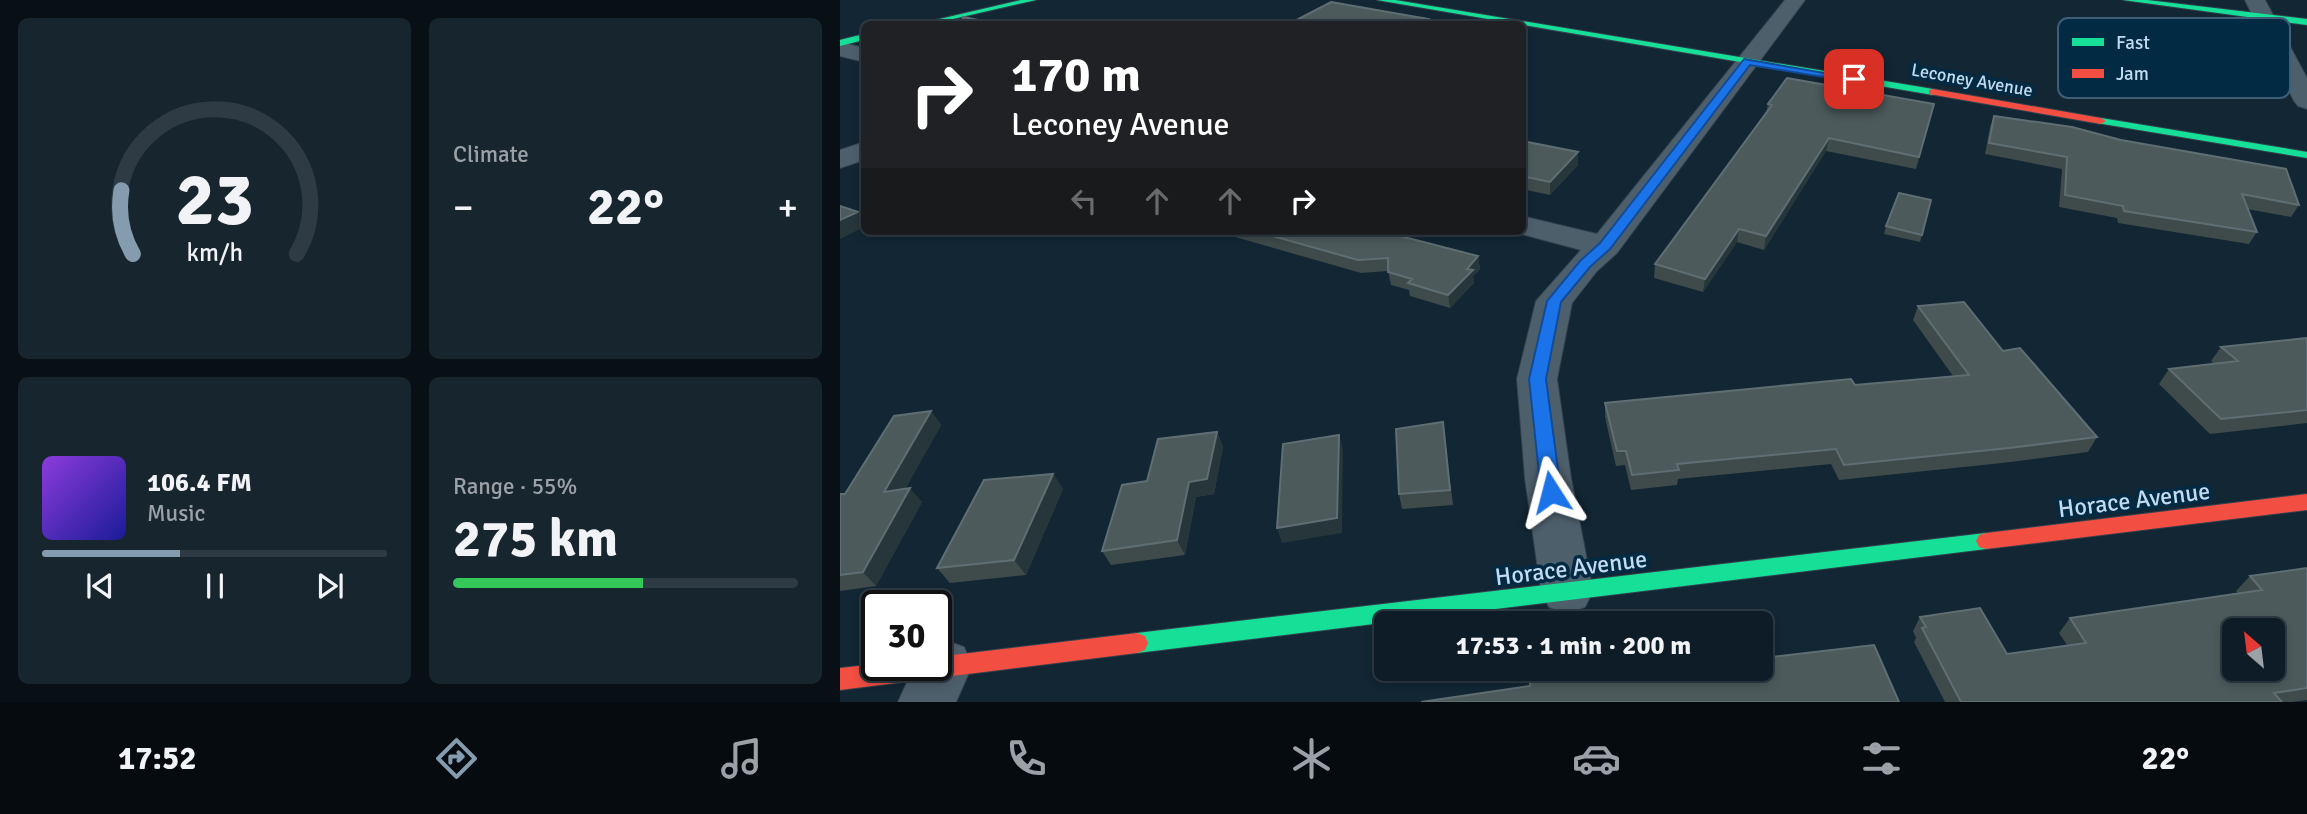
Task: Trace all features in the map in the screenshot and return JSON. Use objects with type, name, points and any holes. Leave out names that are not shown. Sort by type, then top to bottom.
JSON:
[{"type":"street","points":[[936,21],[1032,0]]},
{"type":"street","name":"Leconey Avenue","points":[[1381,0],[1507,21]]},
{"type":"street","points":[[1567,591],[1541,428],[1537,379],[1554,301],[1585,264],[1605,246],[1795,0]]},
{"type":"street","points":[[2127,0],[2260,9],[2307,22]]},
{"type":"street","name":"Leconey Avenue","points":[[1526,24],[2307,155]]},
{"type":"street","points":[[840,43],[861,38]]},
{"type":"street","points":[[840,49],[861,54]]},
{"type":"street","points":[[2290,68],[2307,101]]},
{"type":"street","points":[[840,160],[861,151]]},
{"type":"street","points":[[1526,226],[1605,246]]},
{"type":"street","name":"Horace Avenue","points":[[840,679],[935,684],[1567,591],[2307,502]]},
{"type":"building","points":[[1331,2],[1428,19],[1424,21],[1295,21]]},
{"type":"building","points":[[963,17],[984,21],[962,21]]},
{"type":"building","points":[[1787,78],[1934,104],[1919,157],[1829,138],[1766,236],[1739,229],[1705,279],[1655,264],[1772,105],[1768,104]]},
{"type":"building","points":[[1994,116],[2072,127],[2121,140],[2286,169],[2299,205],[2242,194],[2257,232],[2124,211],[2123,206],[2065,195],[2067,157],[1989,143]]},
{"type":"building","points":[[1526,142],[1578,152],[1550,182],[1526,177]]},
{"type":"building","points":[[1899,193],[1931,200],[1922,235],[1886,226]]},
{"type":"building","points":[[840,206],[858,212],[840,220]]},
{"type":"building","points":[[1269,235],[1397,235],[1478,256],[1467,269],[1473,270],[1448,295],[1408,283],[1412,279],[1388,272],[1388,258],[1358,260]]},
{"type":"building","points":[[1964,302],[2003,351],[2020,348],[2097,437],[1844,465],[1836,449],[1677,464],[1679,470],[1632,475],[1626,451],[1617,451],[1605,403],[1851,379],[1855,385],[1969,375],[1918,306]]},
{"type":"building","points":[[2307,338],[2307,410],[2221,419],[2169,369],[2238,361],[2221,347]]},
{"type":"building","points":[[931,411],[884,492],[910,488],[863,572],[840,575],[840,494],[845,494],[894,416]]},
{"type":"building","points":[[1443,422],[1450,490],[1399,494],[1396,429]]},
{"type":"building","points":[[1217,432],[1207,479],[1189,482],[1177,540],[1102,551],[1122,485],[1147,481],[1158,439]]},
{"type":"building","points":[[1339,435],[1337,518],[1277,528],[1283,444]]},
{"type":"building","points":[[1053,474],[1014,560],[937,568],[984,480]]},
{"type":"building","points":[[2307,568],[2307,688],[2274,693],[2282,702],[1961,702],[1922,628],[1926,627],[1920,617],[1980,608],[2007,654],[2086,643],[2070,618],[2262,590],[2250,576]]},
{"type":"building","points":[[1874,645],[1899,702],[1421,702],[1530,686],[1530,681],[1773,681],[1773,657]]},
{"type":"traffic: fast","points":[[936,21],[1032,0]]},
{"type":"traffic: fast","points":[[1381,0],[1507,21]]},
{"type":"traffic: fast","points":[[2127,0],[2274,18]]},
{"type":"traffic: fast","points":[[2290,20],[2307,22]]},
{"type":"traffic: fast","points":[[1526,24],[1933,92]]},
{"type":"traffic: fast","points":[[840,43],[861,38]]},
{"type":"traffic: fast","points":[[2101,121],[2307,155]]},
{"type":"traffic: fast","points":[[1137,643],[1986,541]]},
{"type":"traffic: jam","points":[[1933,92],[2101,121]]},
{"type":"traffic: jam","points":[[1986,541],[2307,502]]},
{"type":"traffic: jam","points":[[840,679],[1137,643]]},
{"type":"route","points":[[1551,492],[1537,379],[1554,301],[1585,264],[1605,246],[1747,61],[1854,79]]}]
